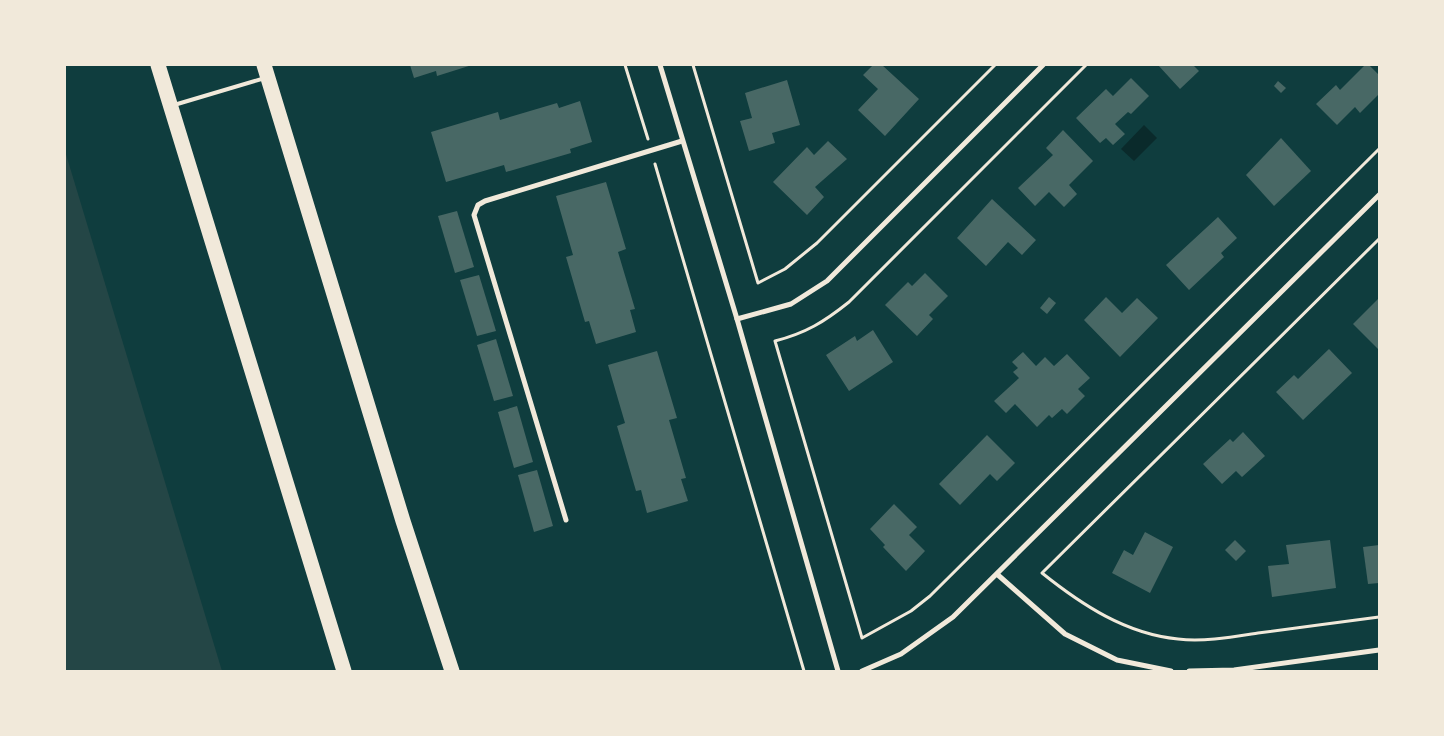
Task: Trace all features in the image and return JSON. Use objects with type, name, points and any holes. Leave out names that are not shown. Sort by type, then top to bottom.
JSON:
[{"type":"highway","points":[[158,65],[344,671]]},
{"type":"highway","points":[[266,71],[397,502],[452,671]]},
{"type":"street","points":[[660,65],[737,318],[838,671]]},
{"type":"street","points":[[737,318],[791,304],[827,281],[1043,65]]},
{"type":"street","points":[[566,520],[474,215],[478,205],[485,201],[682,141]]},
{"type":"street","points":[[862,671],[901,654],[953,618],[1379,195]]},
{"type":"street","points":[[998,575],[1065,634],[1117,660],[1171,671]]},
{"type":"street","points":[[1189,671],[1234,670],[1379,650]]},
{"type":"lane","points":[[170,106],[266,71]]},
{"type":"path","points":[[625,65],[804,671]]},
{"type":"path","points":[[694,65],[758,283],[785,269],[817,243],[995,65]]},
{"type":"path","points":[[1086,65],[849,302],[822,324],[796,335],[775,341],[862,638],[911,611],[930,596],[1379,149]]},
{"type":"path","points":[[1379,239],[1042,573],[1065,592],[1101,615],[1138,631],[1178,640],[1217,638],[1379,617]]},
{"type":"shaded area","points":[[1144,125],[1157,138],[1134,161],[1121,149]]},
{"type":"shaded area","points":[[65,151],[222,671],[65,671]]},
{"type":"building","points":[[410,65],[472,65],[437,76],[436,71],[414,78]]},
{"type":"building","points":[[873,65],[882,65],[919,99],[885,136],[858,110],[878,89],[863,75]]},
{"type":"building","points":[[1158,65],[1193,65],[1199,71],[1180,89]]},
{"type":"building","points":[[1365,65],[1369,65],[1379,75],[1379,94],[1360,113],[1355,107],[1337,125],[1316,104],[1336,85],[1340,90]]},
{"type":"building","points":[[1131,78],[1149,96],[1131,114],[1128,112],[1115,124],[1125,134],[1113,145],[1106,138],[1100,143],[1076,118],[1106,89],[1113,96]]},
{"type":"building","points":[[787,80],[800,125],[772,133],[775,143],[749,151],[740,121],[752,118],[745,93]]},
{"type":"building","points":[[1278,81],[1286,88],[1281,93],[1274,86]]},
{"type":"building","points":[[580,101],[592,142],[570,149],[571,153],[506,172],[504,165],[446,182],[431,132],[498,112],[500,120],[557,103],[559,108]]},
{"type":"building","points":[[1063,130],[1093,161],[1069,185],[1077,194],[1064,207],[1049,192],[1035,206],[1018,188],[1053,155],[1046,148]]},
{"type":"building","points":[[1281,138],[1311,171],[1274,206],[1246,175]]},
{"type":"building","points":[[828,141],[847,159],[815,187],[824,197],[807,215],[773,182],[807,147],[814,155]]},
{"type":"building","points":[[606,182],[626,249],[618,252],[635,309],[630,310],[636,332],[596,344],[589,321],[585,322],[566,257],[573,255],[556,196]]},
{"type":"building","points":[[992,199],[1036,240],[1022,255],[1008,242],[986,266],[957,238]]},
{"type":"building","points":[[457,211],[474,267],[455,273],[438,216]]},
{"type":"building","points":[[1218,217],[1237,238],[1221,253],[1224,257],[1189,290],[1166,265]]},
{"type":"building","points":[[925,273],[948,296],[929,315],[933,319],[917,336],[885,305],[908,282],[912,286]]},
{"type":"building","points":[[479,275],[496,331],[477,336],[460,280]]},
{"type":"building","points":[[1049,297],[1056,303],[1047,314],[1040,308]]},
{"type":"building","points":[[1106,297],[1122,313],[1137,298],[1158,318],[1120,357],[1084,320]]},
{"type":"building","points":[[1379,298],[1379,350],[1353,324]]},
{"type":"building","points":[[873,330],[893,362],[849,391],[826,355],[855,336],[857,341]]},
{"type":"building","points":[[496,339],[513,396],[494,401],[477,345]]},
{"type":"building","points":[[1329,349],[1352,373],[1303,420],[1276,392],[1294,375],[1298,379]]},
{"type":"building","points":[[657,351],[677,418],[669,420],[686,478],[681,479],[688,501],[647,513],[641,490],[636,491],[617,426],[625,423],[608,365]]},
{"type":"building","points":[[1023,352],[1036,366],[1045,357],[1054,366],[1067,354],[1090,378],[1078,389],[1085,396],[1067,414],[1062,409],[1052,418],[1049,415],[1037,427],[1015,404],[1006,413],[994,401],[1019,378],[1013,372],[1018,368],[1012,362]]},
{"type":"building","points":[[517,406],[533,462],[514,468],[498,412]]},
{"type":"building","points":[[1243,432],[1265,456],[1242,477],[1236,471],[1222,484],[1203,464],[1230,439],[1233,442]]},
{"type":"building","points":[[987,435],[1015,463],[997,481],[990,474],[960,505],[939,484]]},
{"type":"building","points":[[537,470],[553,526],[534,532],[518,475]]},
{"type":"building","points":[[894,504],[917,527],[909,535],[925,551],[906,571],[883,547],[885,545],[870,529]]},
{"type":"building","points":[[1145,532],[1173,547],[1150,593],[1112,573],[1124,550],[1133,555]]},
{"type":"building","points":[[1235,540],[1246,551],[1236,561],[1225,550]]},
{"type":"building","points":[[1330,540],[1336,588],[1272,597],[1268,566],[1289,564],[1286,545]]},
{"type":"building","points":[[1379,545],[1379,583],[1368,584],[1363,547]]}]
